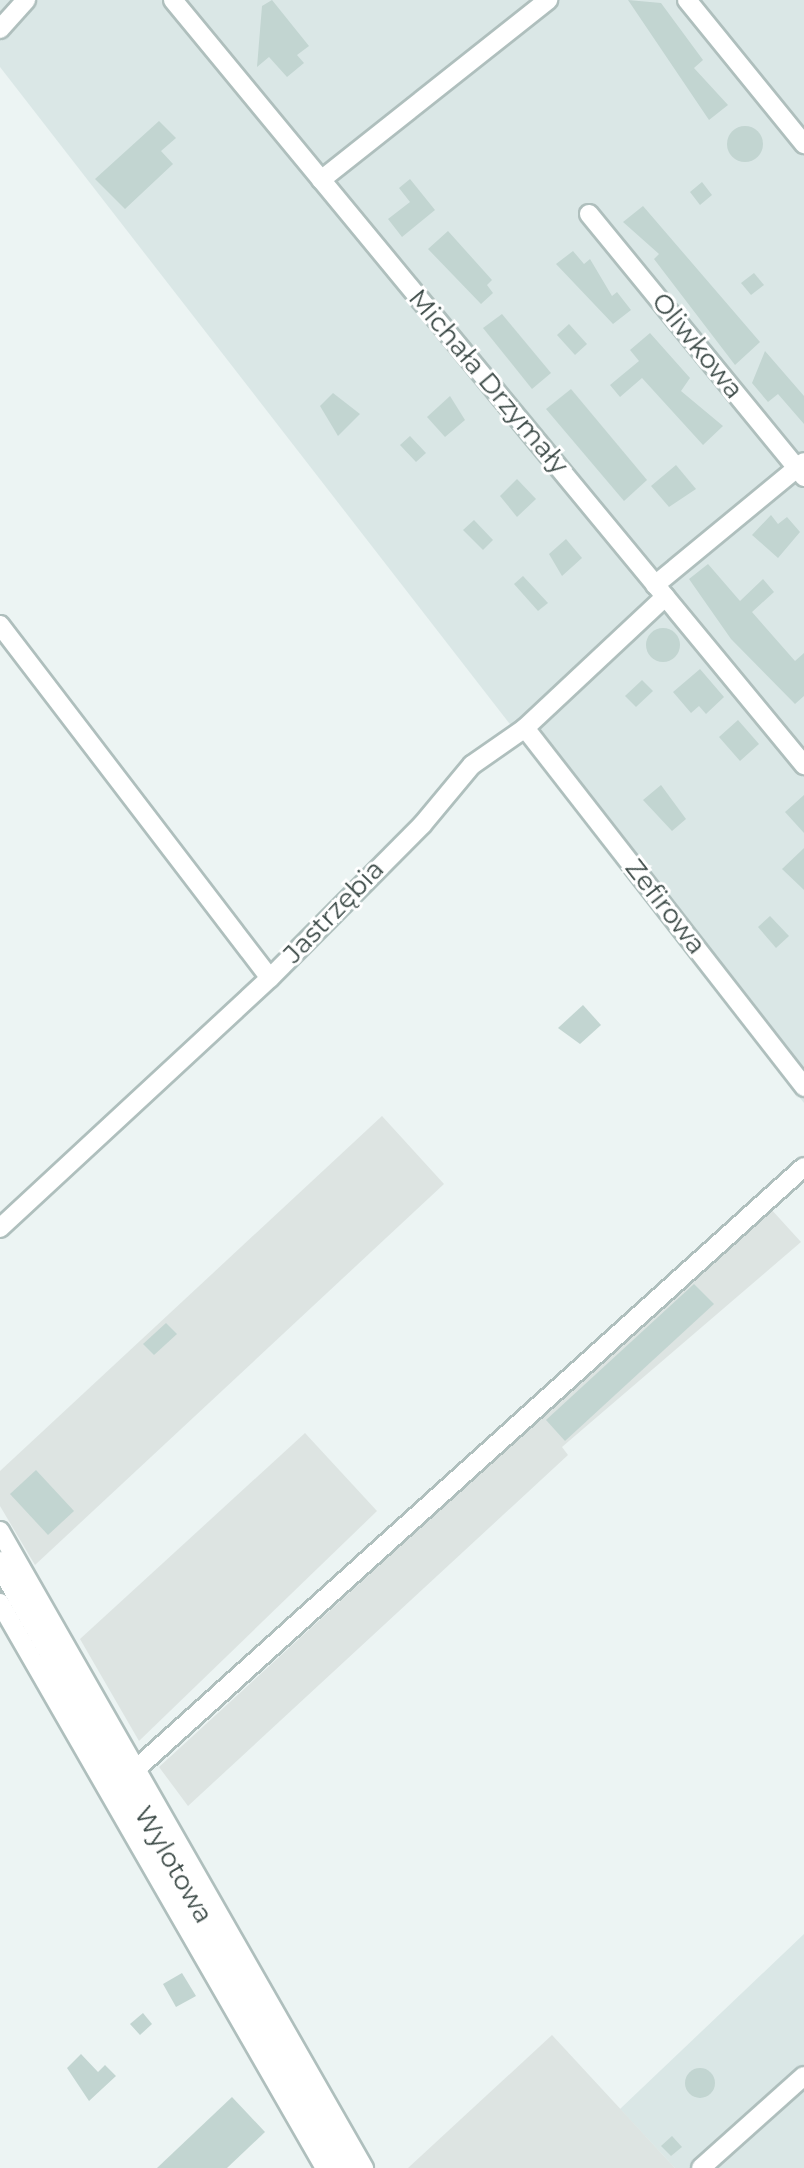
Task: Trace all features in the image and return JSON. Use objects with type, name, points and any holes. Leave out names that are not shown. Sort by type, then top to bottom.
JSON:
[{"type":"street","points":[[0,29],[26,0]]},
{"type":"street","name":"Michała Drzymały","points":[[173,0],[804,765]]},
{"type":"street","points":[[321,180],[548,0]]},
{"type":"street","points":[[687,0],[804,144]]},
{"type":"street","name":"Oliwkowa","points":[[589,214],[802,469]]},
{"type":"street","name":"Jastrzębia","points":[[0,1228],[270,978],[422,825],[472,765],[525,728],[660,591],[802,469]]},
{"type":"street","points":[[0,625],[270,978]]},
{"type":"street","name":"Zefirowa","points":[[525,728],[804,1087]]},
{"type":"street","points":[[136,1769],[804,1167]]},
{"type":"street","name":"Wylotowa","points":[[0,1531],[364,2168]]},
{"type":"street","name":"Wylotowa","points":[[0,1563],[345,2168]]},
{"type":"street","name":"Wylotowa","points":[[0,1603],[325,2168]]},
{"type":"street","points":[[701,2168],[804,2076]]},
{"type":"shaded area","points":[[0,0],[804,0],[804,1103],[0,67]]},
{"type":"shaded area","points":[[382,1116],[444,1184],[35,1565],[0,1506],[0,1471]]},
{"type":"shaded area","points":[[770,1208],[801,1242],[562,1447],[568,1455],[188,1806],[159,1767]]},
{"type":"shaded area","points":[[305,1433],[377,1511],[139,1741],[80,1639]]},
{"type":"shaded area","points":[[804,1934],[804,2168],[675,2168],[620,2109]]},
{"type":"shaded area","points":[[552,2035],[675,2168],[408,2168]]},
{"type":"building","points":[[272,0],[309,46],[297,55],[304,63],[287,77],[269,57],[257,67],[262,6]]},
{"type":"building","points":[[628,0],[661,3],[703,60],[694,68],[728,105],[709,120]]},
{"type":"building","points":[[159,121],[176,138],[161,151],[173,164],[125,209],[95,179]]},
{"type":"building","points":[[745,126],[757,132],[763,144],[757,156],[745,162],[733,156],[727,144],[733,132]]},
{"type":"building","points":[[410,179],[435,210],[402,237],[388,219],[410,202],[399,188]]},
{"type":"building","points":[[702,182],[712,195],[700,205],[690,192]]},
{"type":"building","points":[[643,206],[760,342],[735,365],[654,259],[659,254],[623,222]]},
{"type":"building","points":[[448,231],[492,280],[487,285],[493,293],[481,304],[428,249]]},
{"type":"building","points":[[573,251],[584,264],[590,259],[612,296],[617,292],[631,310],[613,324],[556,264]]},
{"type":"building","points":[[754,273],[764,285],[751,295],[741,283]]},
{"type":"building","points":[[502,314],[551,373],[532,389],[483,328]]},
{"type":"building","points":[[569,324],[587,344],[575,355],[557,335]]},
{"type":"building","points":[[650,333],[690,378],[681,391],[723,426],[703,445],[642,378],[620,397],[610,385],[639,361],[630,350]]},
{"type":"building","points":[[765,351],[804,396],[804,424],[778,394],[768,402],[752,383]]},
{"type":"building","points":[[571,389],[647,480],[624,501],[546,409]]},
{"type":"building","points":[[333,393],[360,414],[338,436],[320,406]]},
{"type":"building","points":[[450,396],[465,420],[445,437],[427,417]]},
{"type":"building","points":[[410,436],[426,453],[416,462],[400,445]]},
{"type":"building","points":[[676,465],[696,489],[669,507],[651,486]]},
{"type":"building","points":[[517,479],[536,499],[517,517],[500,496]]},
{"type":"building","points":[[771,515],[778,524],[787,517],[800,532],[778,558],[752,535]]},
{"type":"building","points":[[474,520],[493,540],[483,550],[463,530]]},
{"type":"building","points":[[566,539],[582,558],[562,576],[549,554]]},
{"type":"building","points":[[708,564],[740,601],[763,579],[774,592],[752,612],[795,661],[804,653],[804,696],[795,704],[731,639],[689,579]]},
{"type":"building","points":[[523,576],[548,603],[538,611],[514,584]]},
{"type":"building","points":[[663,628],[675,633],[680,645],[675,657],[663,662],[651,657],[646,645],[651,633]]},
{"type":"building","points":[[700,669],[724,697],[706,714],[699,706],[691,713],[673,692]]},
{"type":"building","points":[[642,680],[653,691],[636,707],[625,696]]},
{"type":"building","points":[[738,720],[759,744],[740,761],[719,737]]},
{"type":"building","points":[[661,785],[686,819],[672,831],[643,800]]},
{"type":"building","points":[[804,795],[804,833],[785,812]]},
{"type":"building","points":[[804,848],[804,890],[782,869]]},
{"type":"building","points":[[770,916],[789,936],[776,948],[758,927]]},
{"type":"building","points":[[583,1005],[601,1025],[580,1044],[558,1028]]},
{"type":"building","points":[[694,1284],[714,1304],[565,1441],[546,1420]]},
{"type":"building","points":[[166,1323],[177,1334],[154,1355],[143,1344]]},
{"type":"building","points":[[36,1470],[74,1511],[48,1535],[10,1494]]},
{"type":"building","points":[[182,1973],[196,1996],[176,2007],[163,1984]]},
{"type":"building","points":[[143,2013],[152,2024],[140,2035],[130,2024]]},
{"type":"building","points":[[81,2054],[98,2072],[105,2065],[116,2076],[89,2101],[67,2068]]},
{"type":"building","points":[[700,2068],[711,2072],[715,2083],[711,2094],[700,2098],[689,2094],[685,2083],[689,2072]]},
{"type":"building","points":[[232,2097],[265,2132],[227,2168],[157,2168]]},
{"type":"building","points":[[672,2136],[682,2147],[671,2156],[661,2146]]}]
